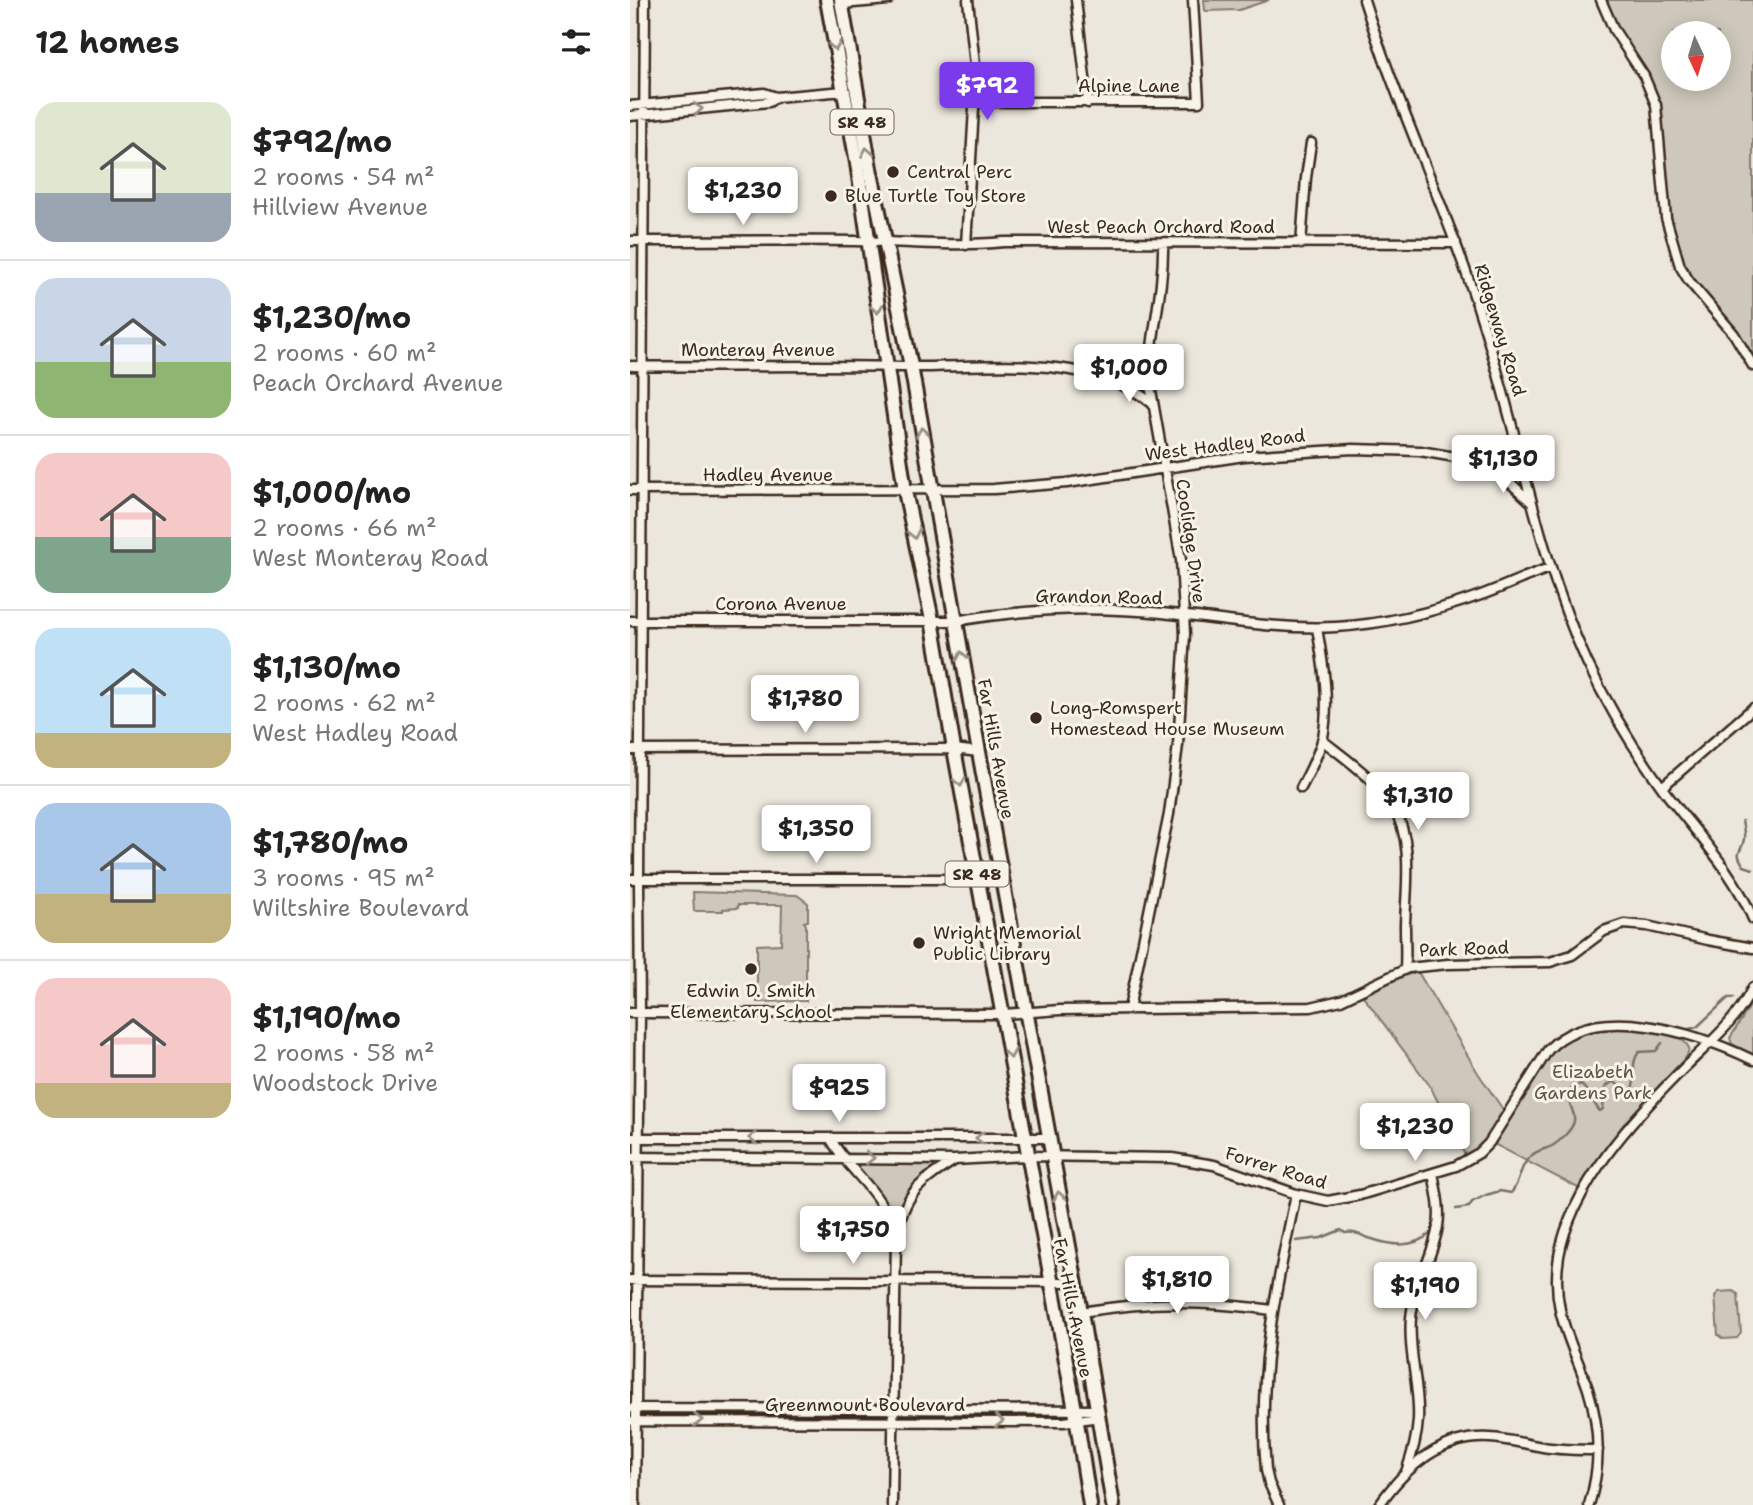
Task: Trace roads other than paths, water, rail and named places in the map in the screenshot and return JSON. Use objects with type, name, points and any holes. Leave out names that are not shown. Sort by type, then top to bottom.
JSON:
[{"type":"main road","name":"Far Hills Avenue","points":[[827,0],[857,163],[862,242],[905,491],[932,620],[1090,1505]]},
{"type":"main road","name":"Far Hills Avenue","points":[[842,2],[870,168],[911,366],[1114,1505]]},
{"type":"street","points":[[635,1505],[634,1138],[640,1013],[634,879],[641,750],[645,0]]},
{"type":"street","points":[[842,2],[888,0]]},
{"type":"street","points":[[966,245],[975,102],[975,55],[968,0]]},
{"type":"street","points":[[1076,0],[1088,103]]},
{"type":"street","name":"Alpine Lane","points":[[975,102],[1199,102],[1193,0]]},
{"type":"street","name":"Ridgeway Road","points":[[1364,0],[1456,243],[1491,348],[1550,568],[1573,629],[1619,723],[1662,787],[1728,871],[1753,919]]},
{"type":"street","points":[[1601,0],[1614,30],[1644,76],[1656,106],[1666,218],[1680,266],[1734,334],[1753,366]]},
{"type":"street","points":[[630,106],[764,93],[776,97],[844,91]]},
{"type":"street","points":[[630,116],[769,102],[776,97]]},
{"type":"street","points":[[1301,244],[1311,143]]},
{"type":"street","name":"West Peach Orchard Road","points":[[630,241],[966,245],[1004,242],[1456,243]]},
{"type":"street","name":"Coolidge Drive","points":[[1129,1009],[1171,805],[1182,702],[1185,616],[1181,560],[1149,376],[1161,290],[1163,244]]},
{"type":"street","name":"Monteray Avenue","points":[[630,366],[1042,367],[1084,373],[1122,384],[1153,404]]},
{"type":"street","points":[[1122,384],[1133,384],[1149,376]]},
{"type":"street","name":"West Hadley Road","points":[[905,491],[1045,485],[1271,453],[1353,449],[1440,453],[1493,467],[1533,505]]},
{"type":"street","points":[[1493,467],[1503,467],[1521,458]]},
{"type":"street","name":"Hadley Avenue","points":[[630,491],[905,491]]},
{"type":"street","name":"Grandon Road","points":[[932,620],[956,621],[1007,613],[1084,608],[1128,610],[1255,626],[1317,628],[1369,624],[1431,611],[1550,568]]},
{"type":"street","name":"Corona Avenue","points":[[630,621],[932,620]]},
{"type":"street","points":[[1301,788],[1322,740],[1326,695],[1317,628]]},
{"type":"street","points":[[1662,787],[1753,708]]},
{"type":"street","points":[[1322,740],[1385,796],[1399,818],[1405,839],[1405,968]]},
{"type":"street","points":[[630,750],[954,749],[979,752]]},
{"type":"street","points":[[634,879],[1002,879]]},
{"type":"street","name":"Park Road","points":[[630,1013],[1003,1014],[1319,1006],[1355,994],[1405,968],[1448,964],[1550,962],[1572,955],[1604,931],[1623,924],[1647,926],[1753,948]]},
{"type":"street","points":[[1590,1505],[1598,1450],[1597,1430],[1591,1400],[1567,1339],[1559,1309],[1557,1276],[1563,1236],[1590,1179],[1627,1131],[1674,1078],[1728,1026],[1753,987]]},
{"type":"street","name":"Forrer Road","points":[[634,1157],[955,1160],[1028,1156],[1172,1158],[1194,1160],[1224,1168],[1318,1200],[1340,1200],[1433,1173],[1467,1161],[1479,1153],[1489,1143],[1548,1050],[1565,1034],[1588,1027],[1641,1025],[1712,1043],[1753,1060]]},
{"type":"street","points":[[634,1138],[1049,1138]]},
{"type":"street","points":[[830,1138],[842,1159],[877,1195],[891,1228],[894,1245],[892,1505]]},
{"type":"street","points":[[894,1245],[902,1214],[915,1190],[933,1172],[955,1160]]},
{"type":"street","points":[[1406,1472],[1419,1419],[1411,1360],[1411,1317],[1420,1277],[1438,1226],[1438,1201],[1433,1173]]},
{"type":"street","points":[[1279,1505],[1269,1483],[1264,1441],[1263,1385],[1272,1310],[1296,1194]]},
{"type":"street","points":[[633,1280],[1076,1282]]},
{"type":"street","points":[[1081,1312],[1175,1301],[1272,1310]]},
{"type":"street","name":"Greenmount Boulevard","points":[[633,1408],[892,1409],[1076,1415]]},
{"type":"street","name":"Greenmount Boulevard","points":[[633,1421],[892,1420],[1098,1413]]},
{"type":"street","points":[[1379,1505],[1406,1472],[1431,1452],[1473,1439],[1598,1450]]},
{"type":"waterway","points":[[1742,821],[1744,837],[1739,857],[1744,866],[1753,869]]},
{"type":"waterway","points":[[1685,1030],[1697,1027],[1728,998],[1734,998]]},
{"type":"waterway","points":[[1456,1209],[1469,1207],[1472,1202],[1486,1195],[1500,1191],[1511,1193],[1528,1159],[1555,1144],[1571,1128],[1574,1117],[1570,1100],[1571,1089],[1580,1084],[1600,1111],[1603,1109],[1606,1086],[1614,1082],[1626,1090],[1632,1089],[1635,1061],[1639,1052],[1656,1051],[1662,1043]]},
{"type":"waterway","points":[[1296,1241],[1321,1238],[1341,1230],[1380,1241],[1409,1244],[1430,1234]]},
{"type":"place","name":"Central Perc","points":[[893,172]]},
{"type":"place","name":"Blue Turtle Toy Store","points":[[831,196]]},
{"type":"place","name":"Long-Romspert Homestead House Museum","points":[[1036,718]]},
{"type":"place","name":"Wright Memorial Public Library","points":[[919,943]]},
{"type":"place","name":"Edwin D. Smith Elementary School","points":[[751,969]]},
{"type":"park label","name":"Elizabeth Gardens Park","points":[[1593,1082]]}]
